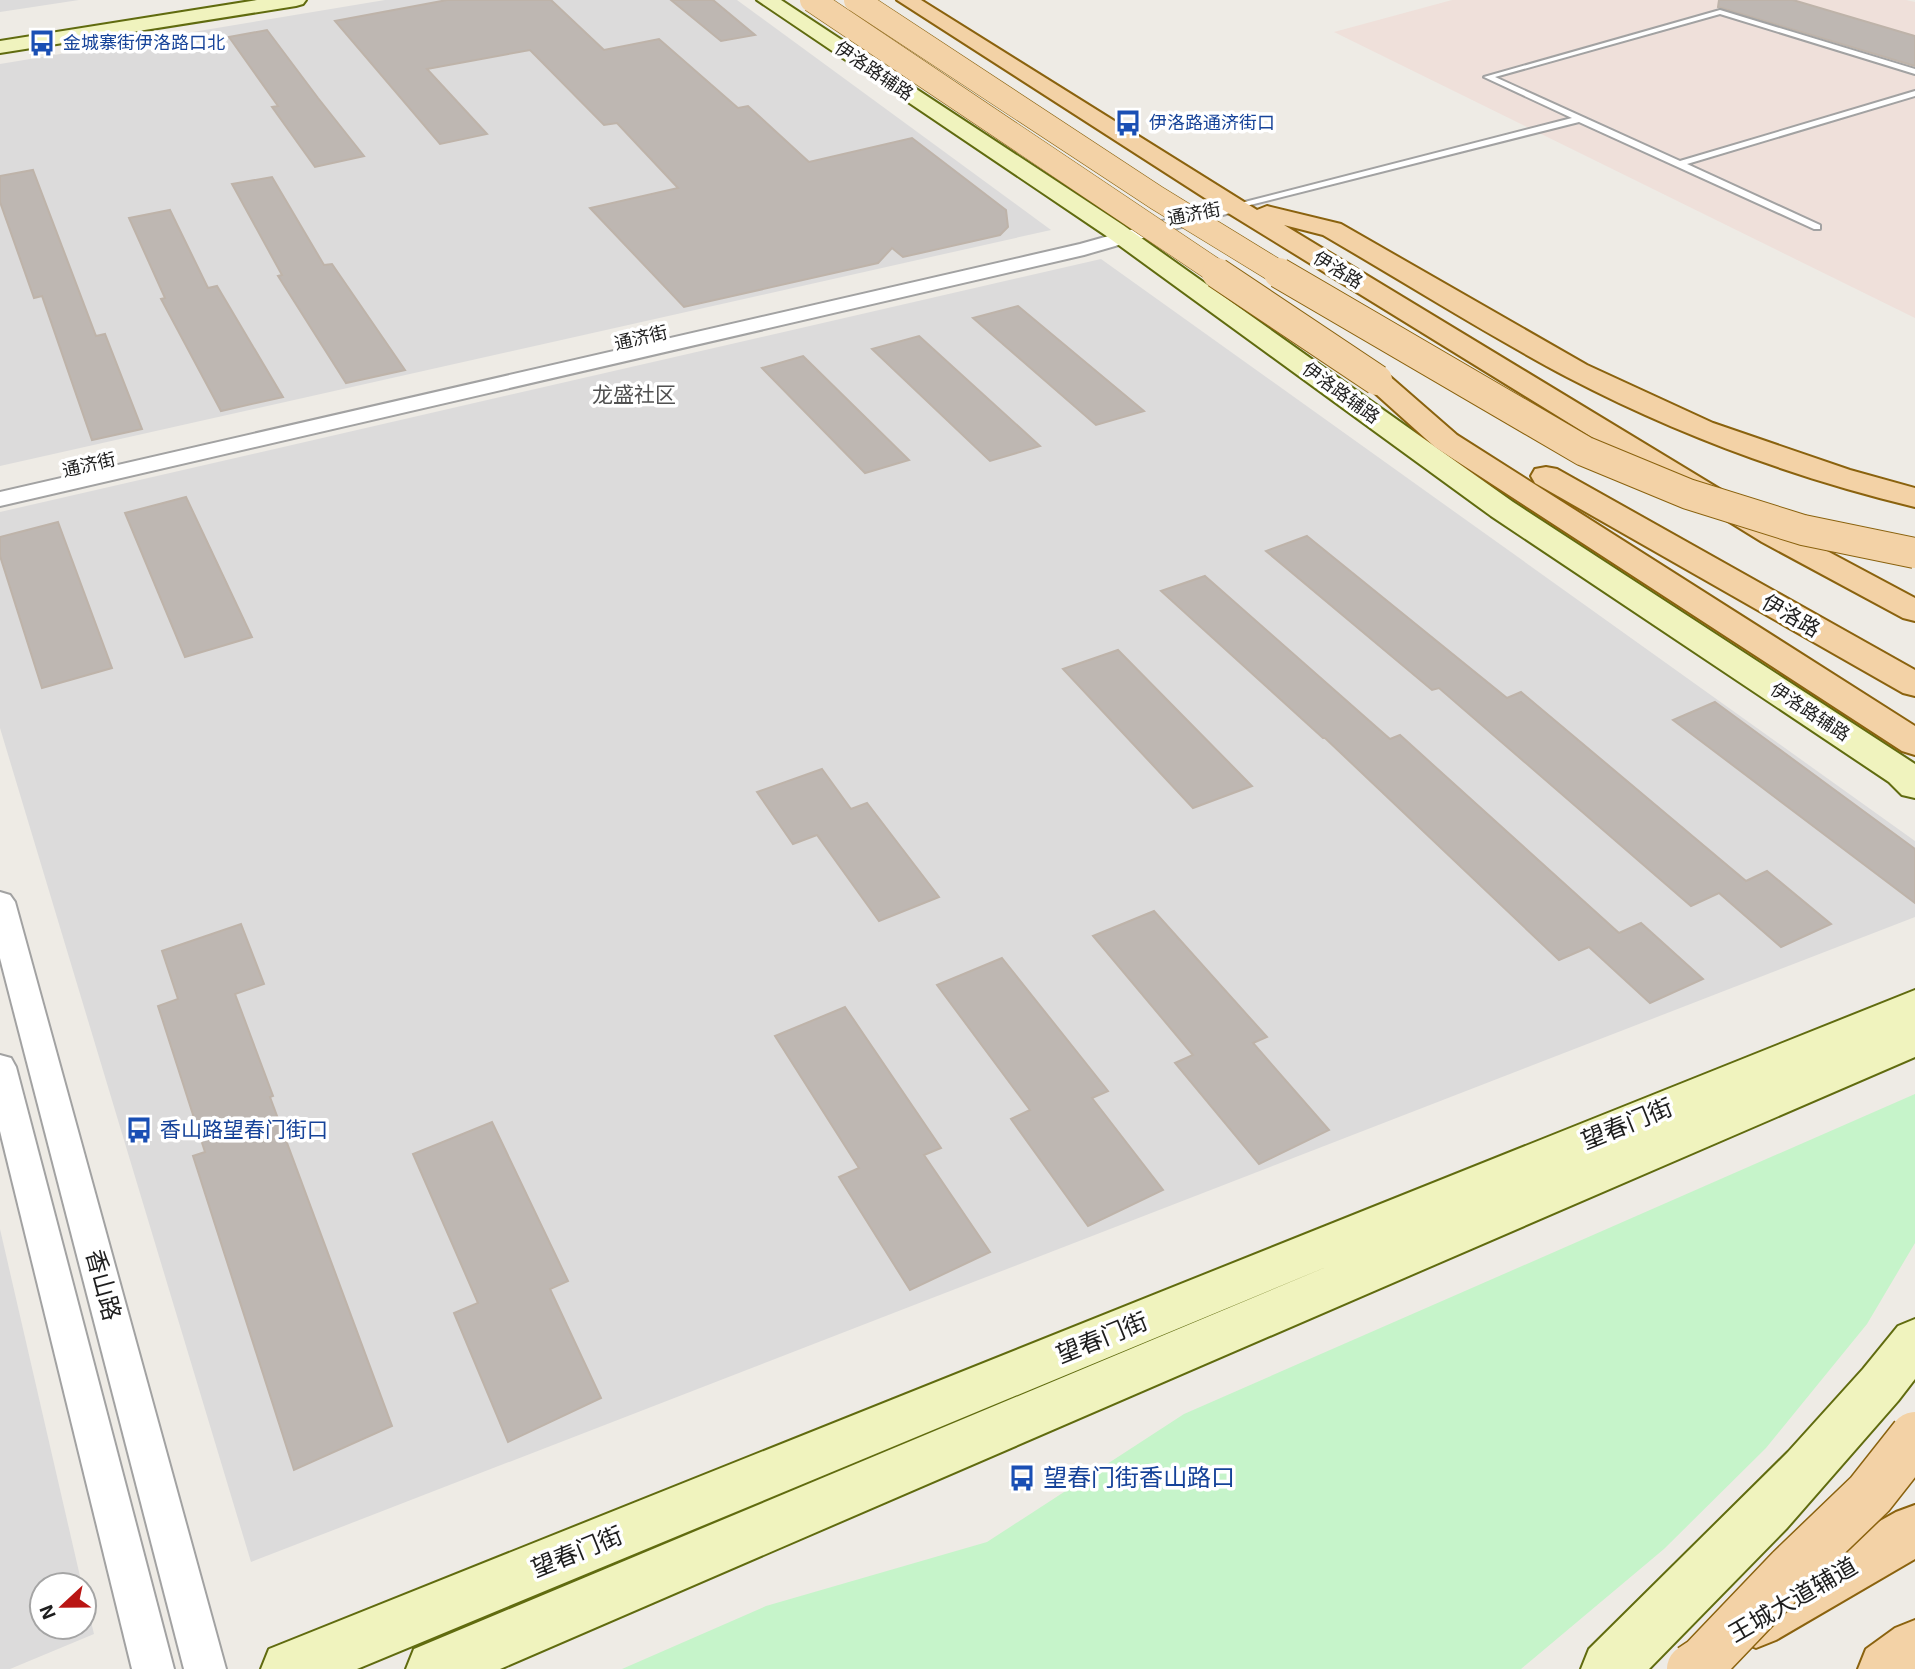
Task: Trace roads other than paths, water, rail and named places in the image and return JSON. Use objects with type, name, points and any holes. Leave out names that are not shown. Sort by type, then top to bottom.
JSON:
[{"type":"main road","points":[[0,27],[177,0]]},
{"type":"main road","points":[[0,47],[296,0]]},
{"type":"main road","name":"伊洛路辅路","points":[[767,0],[1119,234],[1502,509],[1902,773],[1915,786]]},
{"type":"main road","points":[[813,0],[1377,380],[1446,441],[1915,743]]},
{"type":"main road","name":"伊洛路","points":[[906,0],[1234,206],[1773,535],[1915,611]]},
{"type":"main road","points":[[864,4],[1157,198],[1297,284],[1584,451],[1688,494],[1802,530],[1915,553]]},
{"type":"main road","points":[[1234,206],[1332,229],[1577,370],[1702,429],[1839,477],[1915,499]]},
{"type":"main road","name":"伊洛路","points":[[1377,380],[1915,685]]},
{"type":"main road","name":"望春门街","points":[[289,1669],[1915,1006]]},
{"type":"main road","name":"望春门街","points":[[434,1669],[1915,1039]]},
{"type":"main road","points":[[1609,1669],[1818,1457],[1887,1378],[1915,1341]]},
{"type":"main road","points":[[1692,1669],[1704,1661],[1791,1570],[1870,1494],[1915,1437]]},
{"type":"main road","name":"王城大道辅道","points":[[1671,1669],[1915,1530]]},
{"type":"main road","points":[[1886,1669],[1915,1648]]},
{"type":"street","name":"通济街","points":[[0,499],[1234,206]]},
{"type":"street","name":"通济街","points":[[0,486],[1119,234]]},
{"type":"street","name":"香山路","points":[[0,902],[205,1669]]},
{"type":"street","name":"香山路","points":[[0,1067],[153,1669]]},
{"type":"lane","points":[[1817,227],[1488,76],[1720,12],[1915,72]]},
{"type":"lane","points":[[1679,164],[1915,93]]},
{"type":"lane","points":[[1234,206],[1580,119]]},
{"type":"place","name":"金城寨街伊洛路口北","points":[[42,43]]},
{"type":"place","name":"伊洛路通济街口","points":[[1128,123]]},
{"type":"place","name":"香山路望春门街口","points":[[139,1130]]},
{"type":"place","name":"望春门街香山路口","points":[[1022,1478]]},
{"type":"district","name":"龙盛社区","points":[[634,395]]}]
